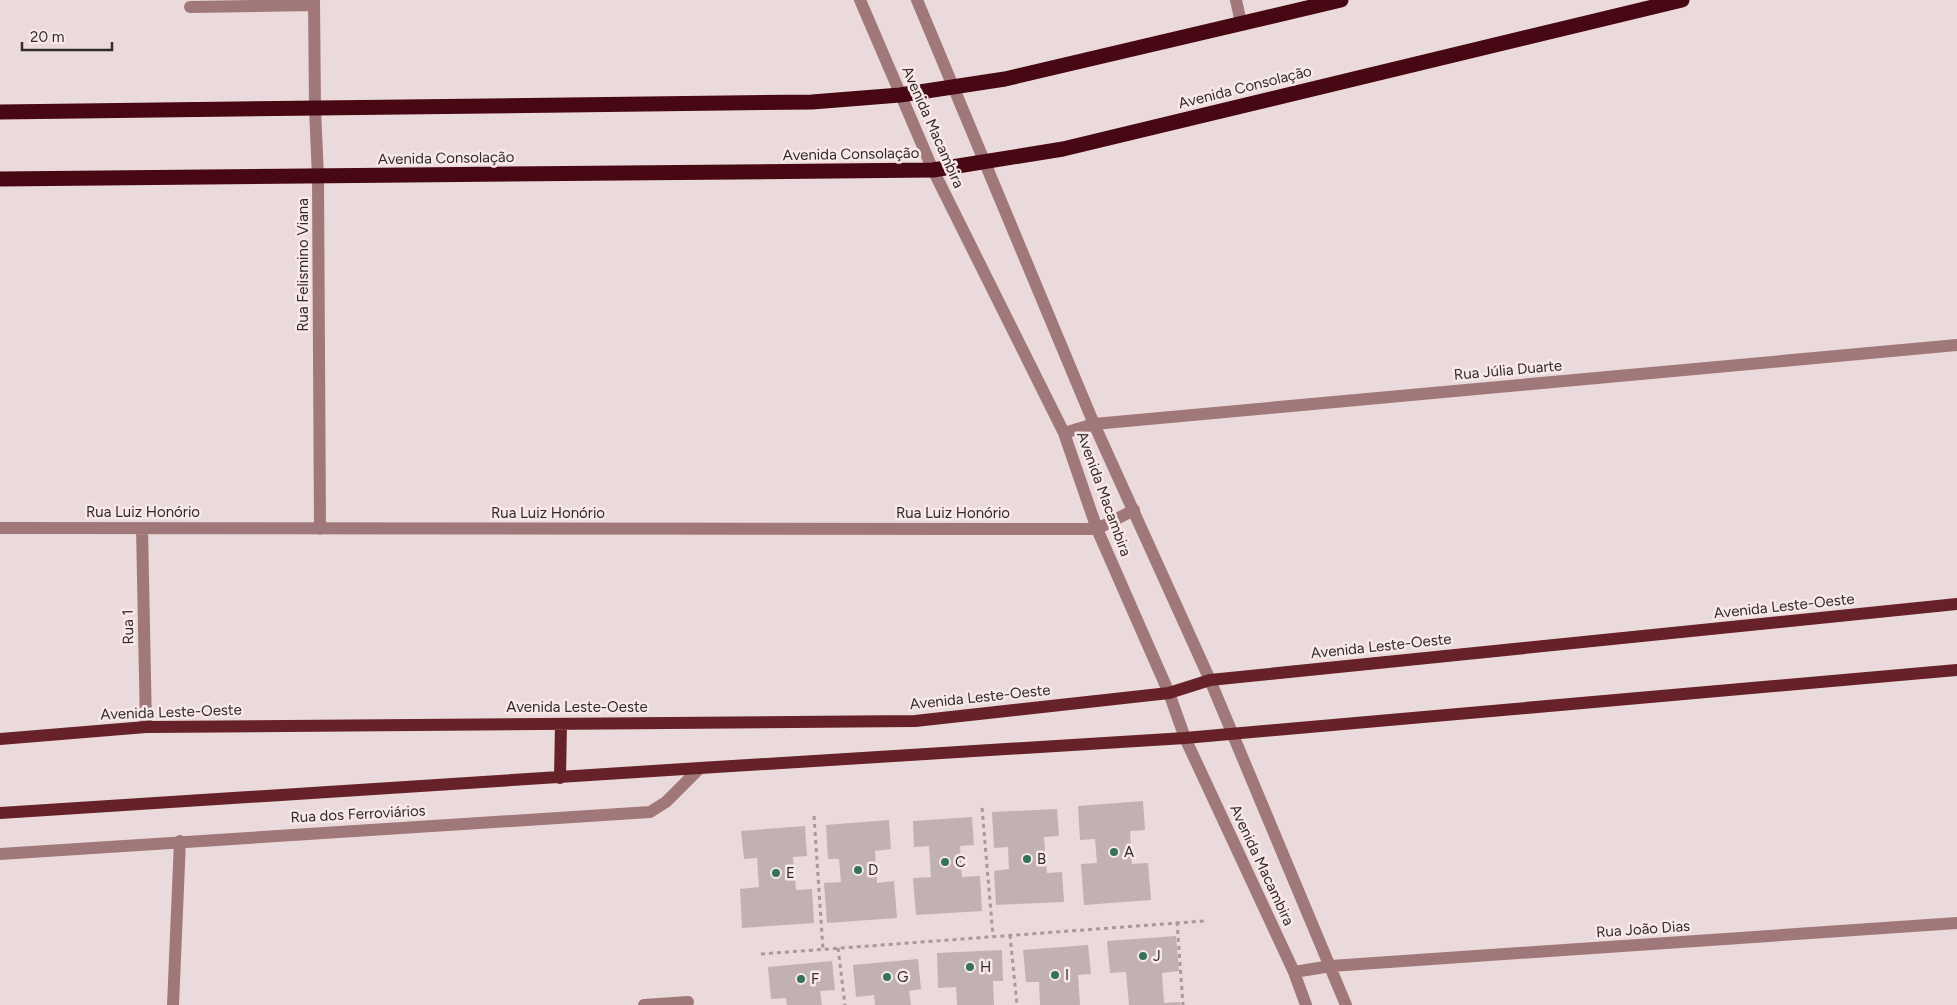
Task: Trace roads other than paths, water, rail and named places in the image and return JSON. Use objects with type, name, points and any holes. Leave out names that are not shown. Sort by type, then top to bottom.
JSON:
[{"type":"highway","points":[[0,112],[802,102],[900,95],[1005,79],[1341,0]]},
{"type":"highway","name":"Avenida Consolação","points":[[0,179],[933,170],[1063,149],[1682,0]]},
{"type":"main road","name":"Avenida Leste-Oeste","points":[[0,740],[146,726],[915,721],[1169,693],[1210,680],[1957,604]]},
{"type":"main road","points":[[0,814],[1185,738],[1957,670]]},
{"type":"main road","points":[[560,778],[561,724]]},
{"type":"street","name":"Avenida Macambira","points":[[860,0],[933,170],[1064,434],[1097,530],[1169,693],[1185,738],[1294,972],[1306,1005]]},
{"type":"street","name":"Avenida Macambira","points":[[917,0],[1094,424],[1210,680],[1346,1005]]},
{"type":"street","points":[[1236,0],[1241,24]]},
{"type":"street","points":[[190,7],[314,3]]},
{"type":"street","name":"Rua Felismino Viana","points":[[314,3],[314,109],[318,177],[320,529]]},
{"type":"street","name":"Rua Júlia Duarte","points":[[1064,434],[1094,424],[1957,346]]},
{"type":"street","points":[[1097,530],[1134,510]]},
{"type":"street","name":"Rua Luiz Honório","points":[[0,528],[1097,530]]},
{"type":"street","name":"Rua 1","points":[[142,528],[146,726]]},
{"type":"street","name":"Rua dos Ferroviários","points":[[0,854],[650,812],[666,802],[700,768]]},
{"type":"street","points":[[173,1005],[180,841]]},
{"type":"street","name":"Rua João Dias","points":[[1294,972],[1331,966],[1957,923]]},
{"type":"street","points":[[644,1005],[688,1002]]},
{"type":"place","name":"A","points":[[1114,852]]},
{"type":"place","name":"B","points":[[1027,859]]},
{"type":"place","name":"C","points":[[945,862]]},
{"type":"place","name":"D","points":[[858,870]]},
{"type":"place","name":"E","points":[[776,873]]},
{"type":"place","name":"J","points":[[1143,956]]},
{"type":"place","name":"H","points":[[970,967]]},
{"type":"place","name":"I","points":[[1055,975]]},
{"type":"place","name":"G","points":[[887,977]]},
{"type":"place","name":"F","points":[[801,979]]}]
